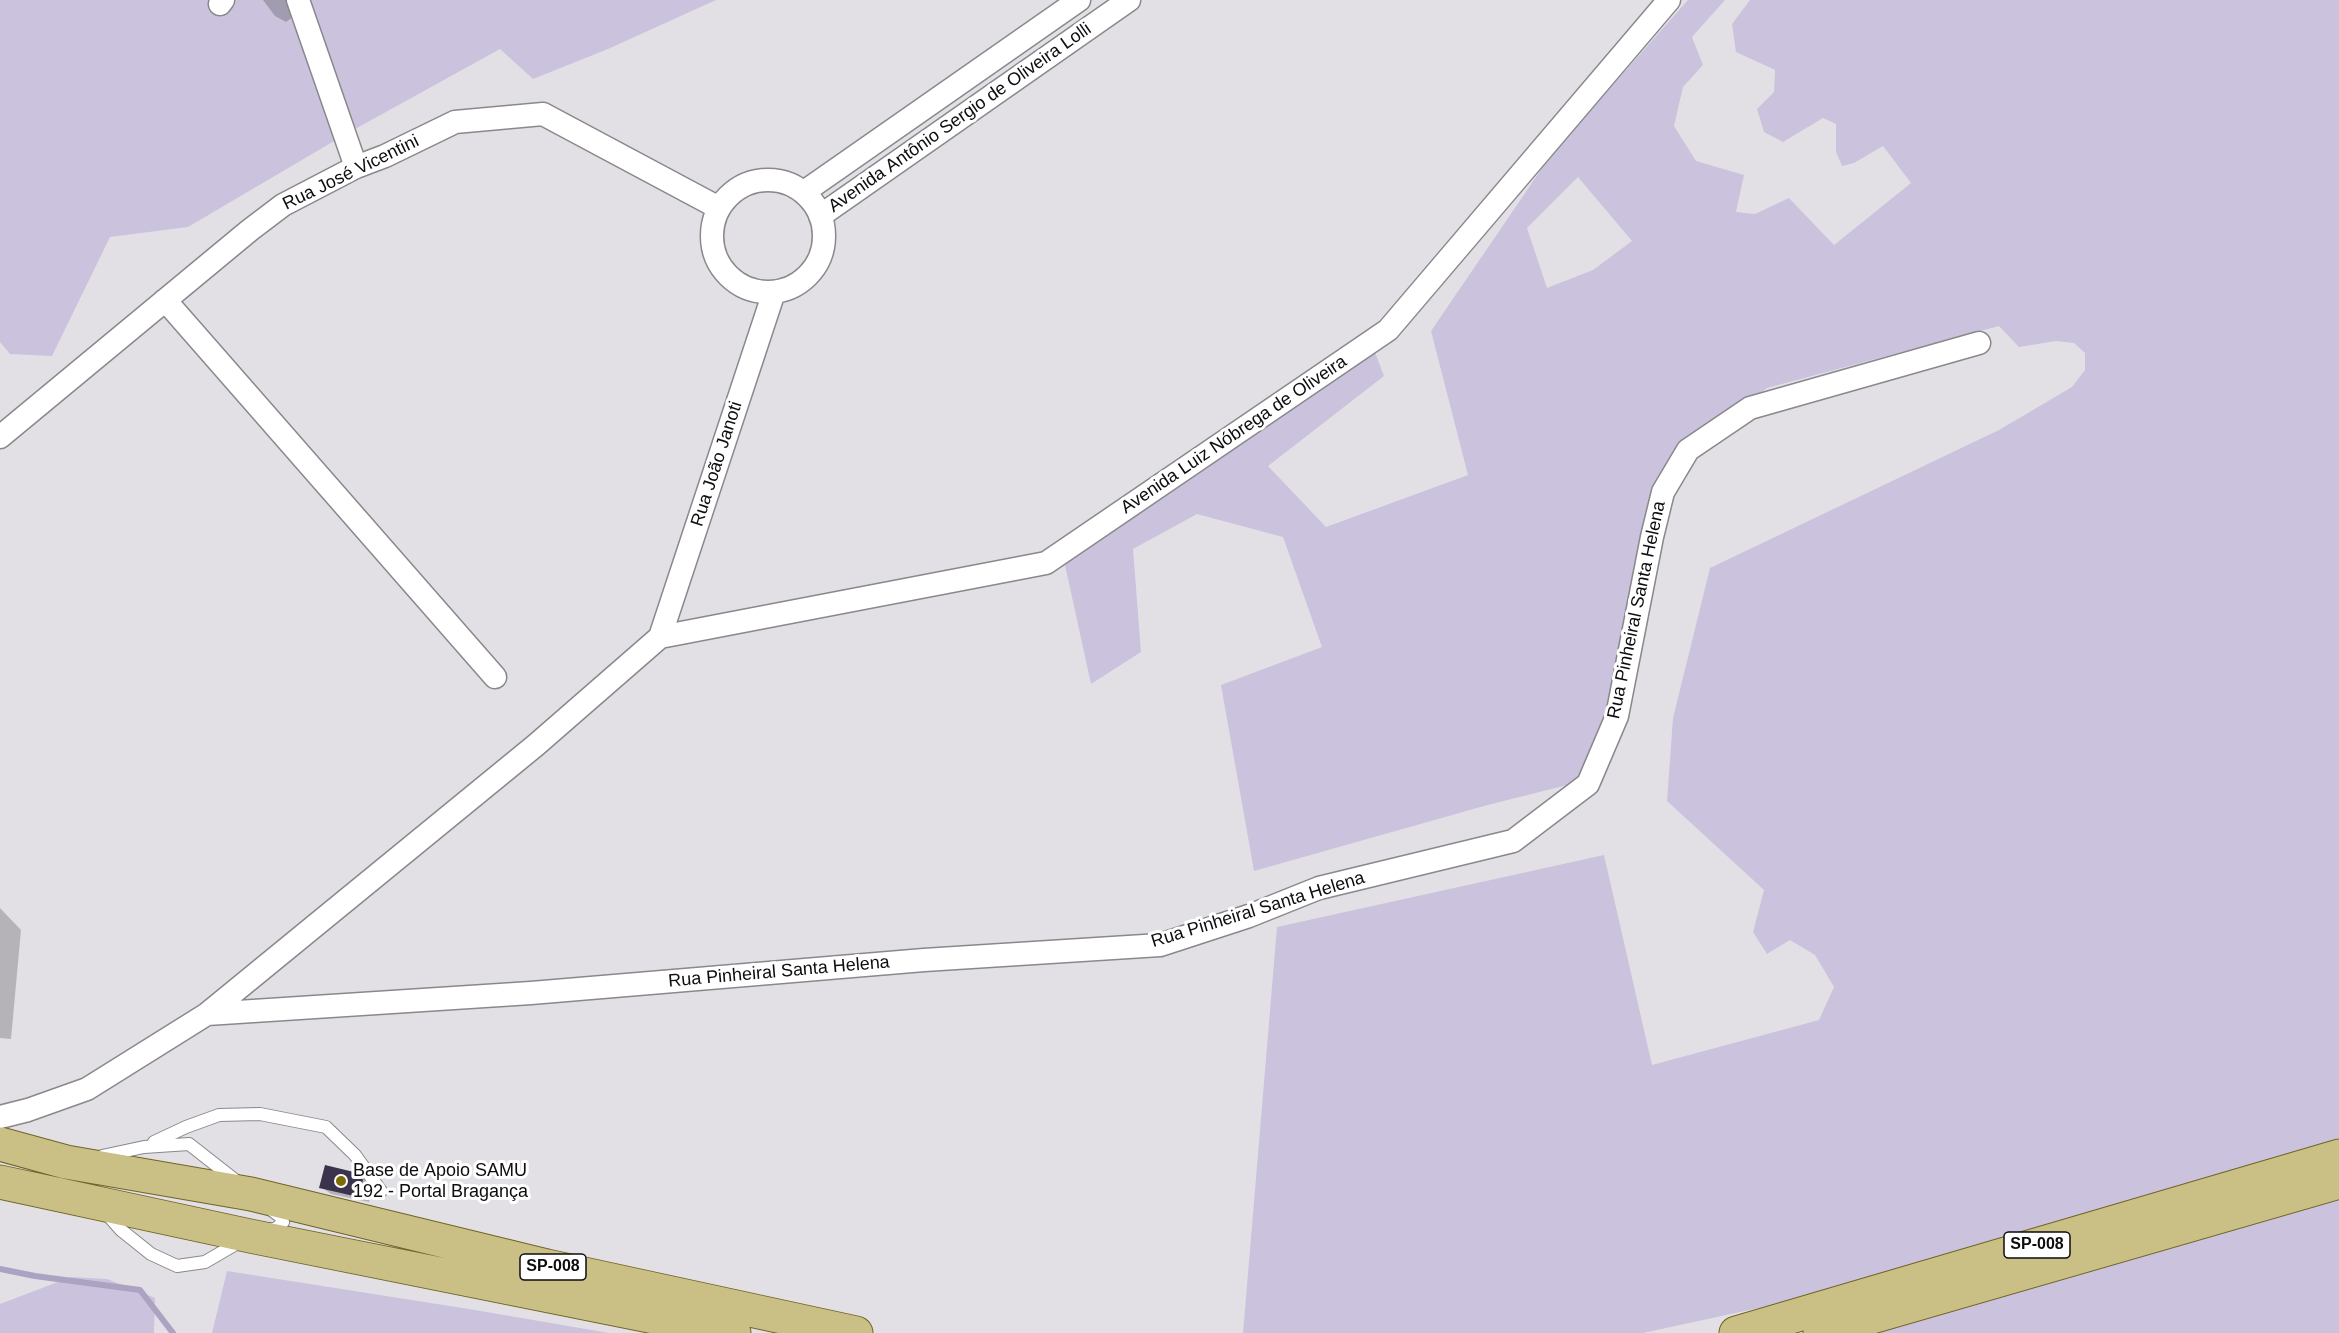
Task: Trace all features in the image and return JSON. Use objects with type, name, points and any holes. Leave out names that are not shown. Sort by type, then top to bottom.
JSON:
[{"type":"main road","name":"SP-008","points":[[0,1144],[66,1162],[251,1194],[547,1266],[856,1333]]},
{"type":"main road","name":"SP-008","points":[[1736,1333],[2339,1156]]},
{"type":"main road","name":"SP-008","points":[[0,1182],[250,1236],[734,1333]]},
{"type":"main road","name":"SP-008","points":[[1815,1333],[2339,1182]]},
{"type":"street","points":[[298,0],[356,167]]},
{"type":"street","name":"Avenida Antônio Sergio de Oliveira Lolli","points":[[804,192],[1079,0]]},
{"type":"street","name":"Avenida Antônio Sergio de Oliveira Lolli","points":[[820,216],[1129,0]]},
{"type":"street","name":"Avenida Luiz Nóbrega de Oliveira","points":[[660,637],[1046,563],[1388,330],[1669,0]]},
{"type":"street","name":"Rua José Vicentini","points":[[0,437],[283,205],[356,167],[385,156],[455,122],[543,114],[719,208]]},
{"type":"street","points":[[768,180],[787,183],[804,192],[817,207],[824,225],[824,244],[818,263],[805,278],[790,287],[774,292],[756,291],[740,284],[726,273],[717,259],[712,242],[713,224],[719,208],[732,193],[749,183],[768,180]]},
{"type":"street","name":"Rua João Janoti","points":[[660,637],[774,292]]},
{"type":"street","points":[[165,300],[495,677]]},
{"type":"street","name":"Rua Pinheiral Santa Helena","points":[[207,1014],[531,993],[924,960],[1160,945],[1249,916],[1318,888],[1513,841],[1588,784],[1617,716],[1663,492],[1688,450],[1750,408],[1979,343]]},
{"type":"street","points":[[0,1117],[28,1110],[87,1089],[207,1014],[527,752],[660,637]]},
{"type":"lane","points":[[66,1162],[144,1147],[186,1127],[219,1115],[260,1114],[326,1127],[355,1155],[381,1191]]},
{"type":"lane","points":[[96,1201],[121,1230],[151,1254],[177,1266],[205,1262],[250,1236],[277,1228],[283,1220],[221,1167],[189,1144],[185,1139],[186,1127]]},
{"type":"lane","points":[[144,1147],[189,1144]]},
{"type":"shaded area","points":[[0,0],[716,0],[608,49],[533,79],[500,49],[346,134],[188,227],[110,237],[52,356],[10,354],[0,342]]},
{"type":"shaded area","points":[[1688,0],[1725,0],[1692,37],[1703,65],[1683,87],[1674,126],[1696,161],[1744,175],[1736,212],[1755,214],[1789,198],[1834,245],[1911,183],[1883,146],[1854,163],[1842,166],[1836,152],[1836,124],[1823,118],[1783,142],[1764,132],[1757,109],[1774,92],[1775,70],[1736,52],[1732,24],[1750,0],[2339,0],[2339,1138],[1814,1296],[1643,1333],[1243,1333],[1277,927],[1604,855],[1652,1065],[1819,1020],[1834,987],[1815,955],[1790,940],[1767,954],[1753,932],[1764,890],[1667,801],[1673,718],[1710,568],[1999,430],[2072,387],[2085,370],[2085,353],[2074,343],[2056,341],[2019,347],[1999,326],[1767,388],[1669,461],[1613,715],[1583,781],[1484,806],[1254,871],[1221,685],[1322,647],[1283,537],[1197,514],[1133,549],[1141,652],[1091,684],[1063,556],[1373,347],[1384,376],[1268,466],[1326,527],[1468,475],[1431,331],[1551,155]],"holes":[[[1578,177],[1632,241],[1593,270],[1547,288],[1527,228]]]},
{"type":"shaded area","points":[[2339,1197],[2339,1333],[1854,1333]]},
{"type":"shaded area","points":[[227,1271],[469,1309],[609,1333],[212,1333]]},
{"type":"shaded area","points":[[71,1277],[107,1279],[155,1298],[154,1333],[0,1333],[0,1304]]},
{"type":"building","name":"Base de Apoio SAMU 192 - Portal Bragança","points":[[325,1165],[358,1173],[363,1180],[358,1197],[319,1188]]},
{"type":"waterway","points":[[0,1269],[140,1290],[173,1333]]},
{"type":"place","name":"Base de Apoio SAMU 192 - Portal Bragança","points":[[341,1181]]}]
